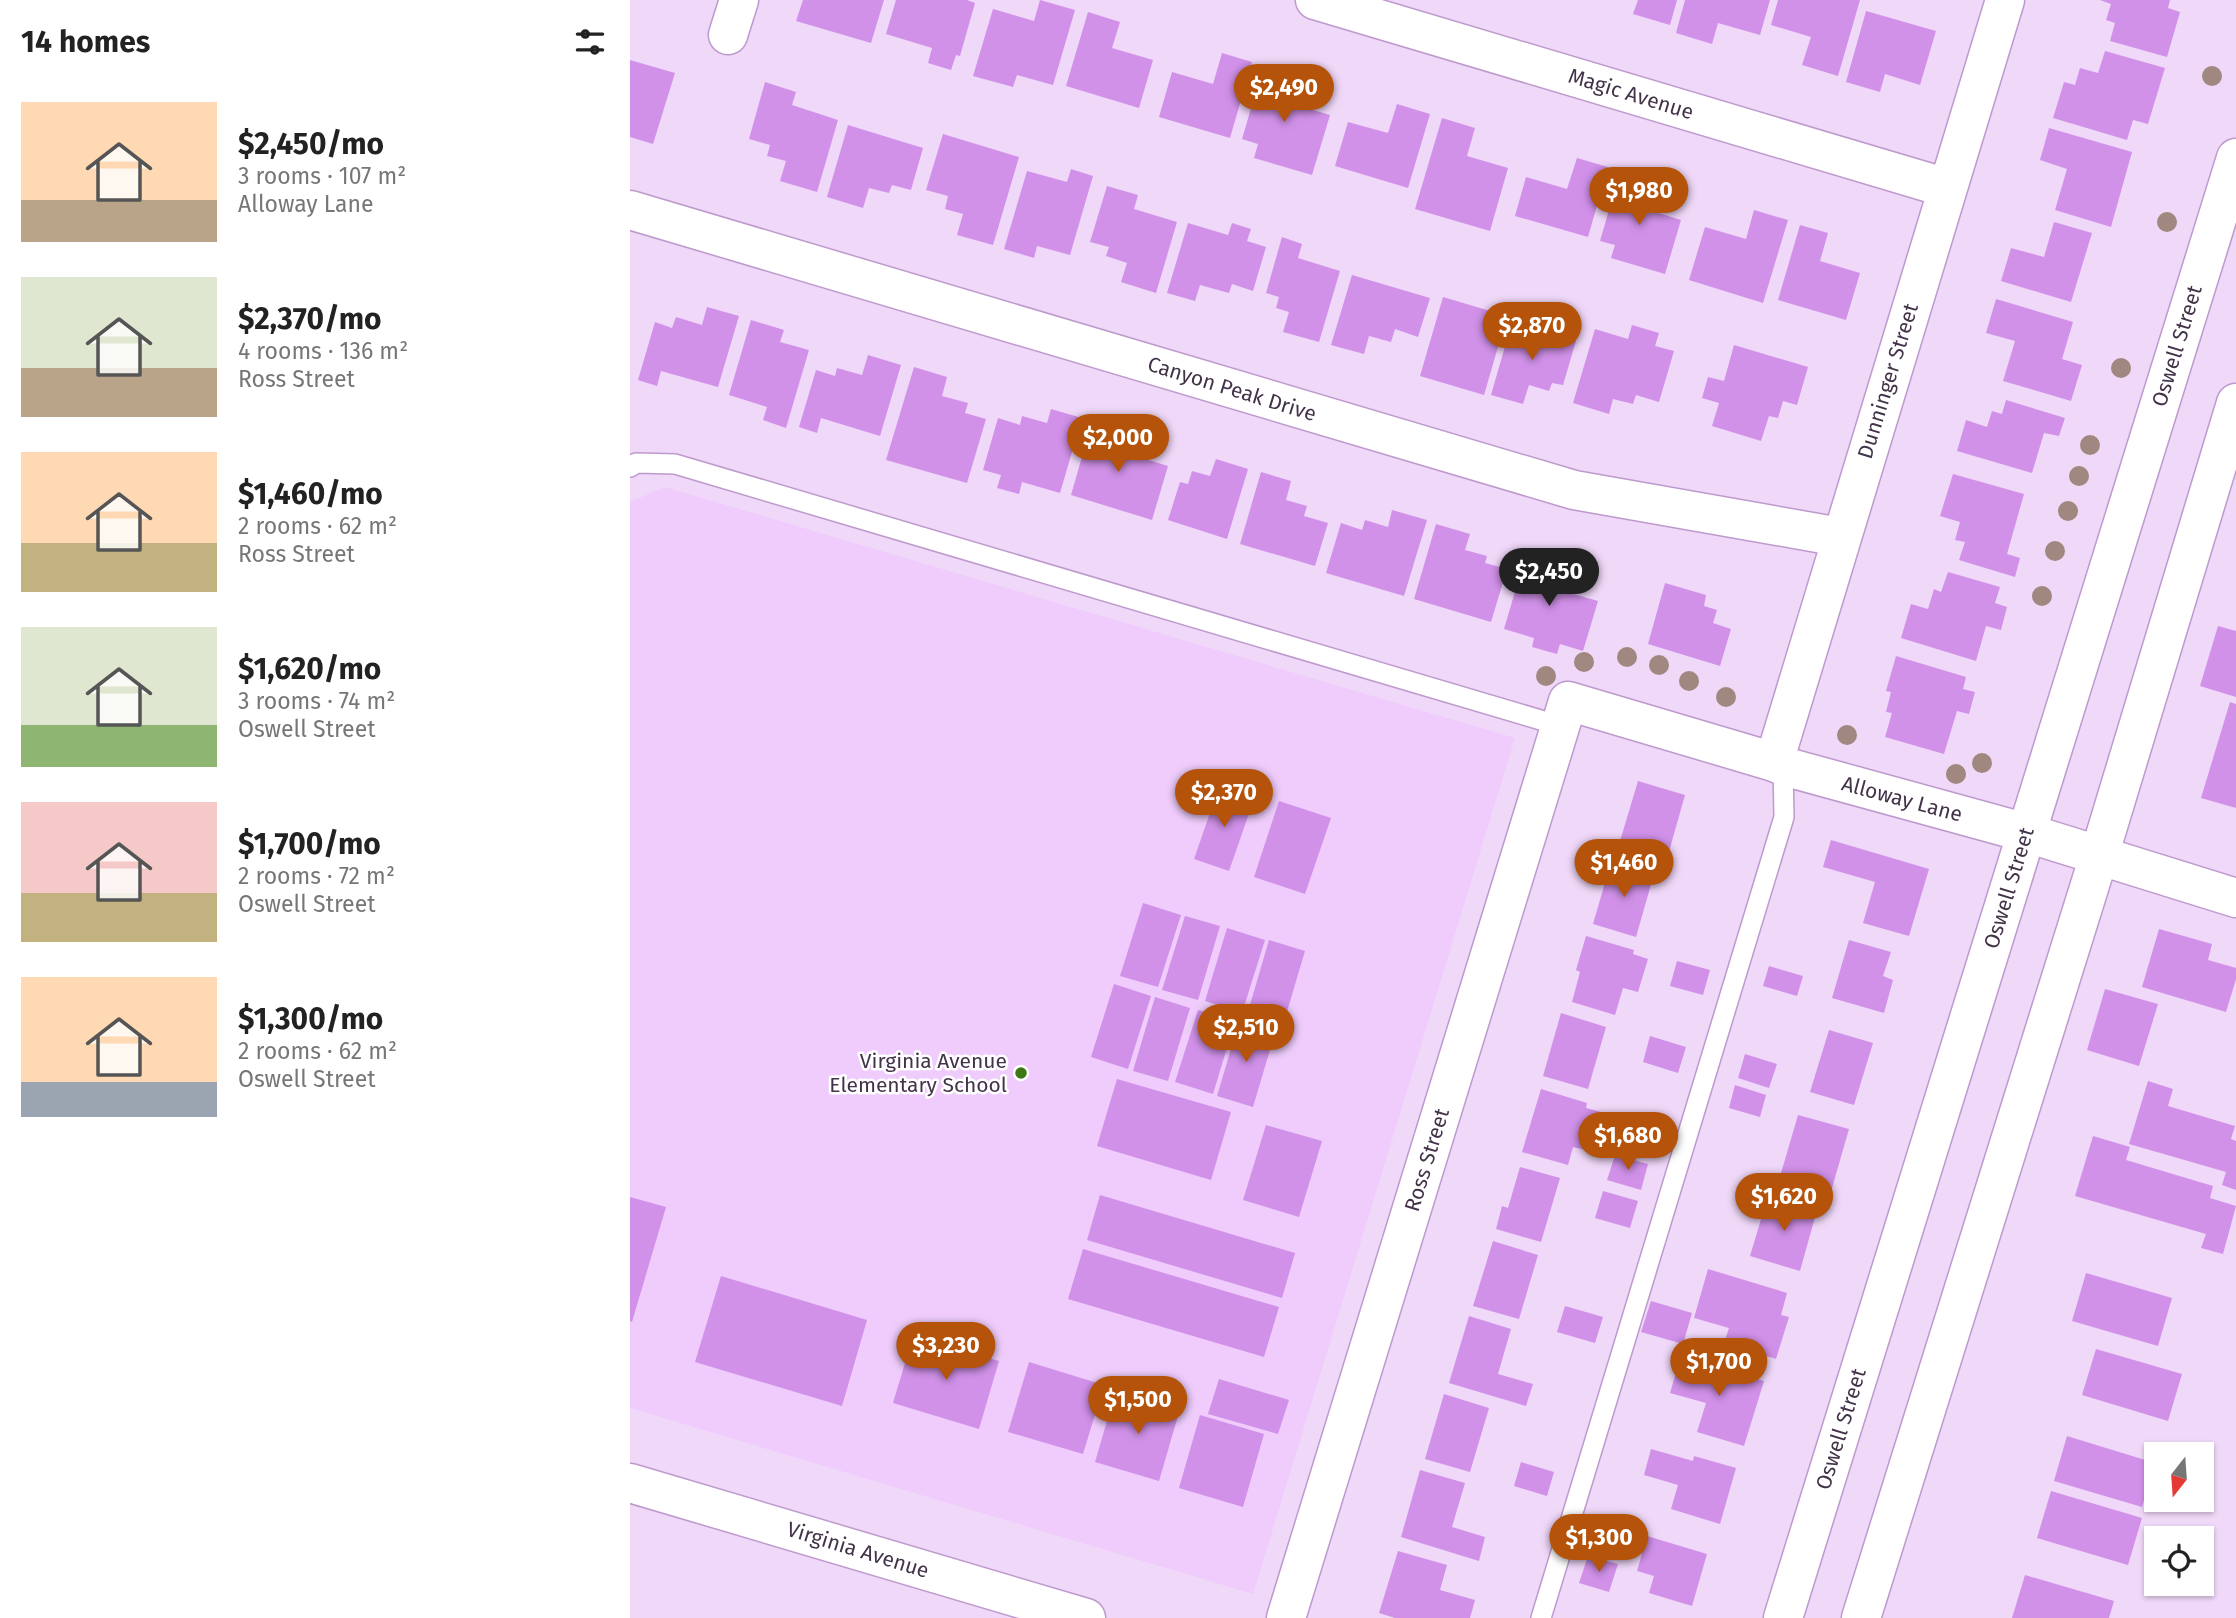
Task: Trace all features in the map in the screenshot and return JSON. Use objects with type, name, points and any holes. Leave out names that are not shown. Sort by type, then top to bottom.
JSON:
[{"type":"street","name":"Magic Avenue","points":[[1314,0],[1947,188]]},
{"type":"street","name":"Dunninger Street","points":[[1778,764],[1840,537],[2005,0]]},
{"type":"street","name":"Oswell Street","points":[[1783,1618],[2236,158]]},
{"type":"street","name":"Canyon Peak Drive","points":[[630,210],[1574,491],[1840,537]]},
{"type":"street","points":[[1861,1618],[2099,856],[2236,403]]},
{"type":"street","name":"Alloway Lane","points":[[1564,713],[1778,764],[2027,833],[2236,898]]},
{"type":"street","name":"Ross Street","points":[[1286,1618],[1564,713]]},
{"type":"street","name":"Virginia Avenue","points":[[630,1483],[1086,1618]]},
{"type":"lane","points":[[630,467],[636,463],[676,464],[1564,713]]},
{"type":"lane","points":[[1541,1618],[1784,817],[1778,764]]},
{"type":"shaded area","name":"Virginia Avenue Elementary School","points":[[665,487],[1515,738],[1253,1594],[630,1408],[630,502]]},
{"type":"building","points":[[803,0],[884,0],[871,43],[796,21]]},
{"type":"building","points":[[896,0],[967,0],[975,3],[960,56],[956,55],[951,70],[928,63],[932,48],[886,34]]},
{"type":"building","points":[[1040,0],[1075,10],[1053,85],[1017,75],[1013,87],[973,76],[993,9],[1034,21]]},
{"type":"building","points":[[1638,0],[1677,0],[1670,25],[1633,14]]},
{"type":"building","points":[[1685,0],[1770,0],[1760,35],[1718,23],[1712,44],[1676,33]]},
{"type":"building","points":[[1778,0],[1860,0],[1838,76],[1802,65],[1811,37],[1771,25]]},
{"type":"building","points":[[2100,0],[2170,0],[2168,8],[2180,12],[2167,57],[2110,41],[2115,23],[2106,20],[2111,4]]},
{"type":"building","points":[[1866,11],[1936,31],[1920,85],[1885,74],[1880,92],[1846,82]]},
{"type":"building","points":[[1088,12],[1120,22],[1112,48],[1153,60],[1139,108],[1066,86]]},
{"type":"building","points":[[2105,51],[2165,68],[2148,124],[2133,120],[2127,140],[2053,118],[2064,82],[2075,85],[2080,68],[2098,73]]},
{"type":"building","points":[[1222,53],[1252,62],[1230,138],[1159,117],[1172,72],[1213,84]]},
{"type":"building","points":[[630,60],[675,73],[653,144],[630,137]]},
{"type":"building","points":[[1264,64],[1298,75],[1289,103],[1330,115],[1312,175],[1254,158],[1258,144],[1242,139]]},
{"type":"building","points":[[765,82],[796,92],[792,105],[838,120],[817,192],[780,181],[786,161],[767,156],[770,145],[749,139]]},
{"type":"building","points":[[1397,104],[1430,114],[1408,188],[1335,166],[1348,122],[1388,133]]},
{"type":"building","points":[[1442,118],[1475,128],[1467,156],[1508,168],[1490,231],[1415,209]]},
{"type":"building","points":[[848,125],[923,148],[911,190],[892,185],[889,193],[869,188],[863,208],[827,197]]},
{"type":"building","points":[[2049,128],[2132,152],[2111,227],[2055,210],[2067,169],[2040,160]]},
{"type":"building","points":[[943,134],[1019,157],[993,245],[957,235],[963,214],[945,209],[948,196],[926,190]]},
{"type":"building","points":[[1577,158],[1608,167],[1588,237],[1515,216],[1526,177],[1567,189]]},
{"type":"building","points":[[1071,169],[1093,176],[1070,255],[1037,246],[1034,258],[1004,249],[1027,171],[1067,182]]},
{"type":"building","points":[[1620,172],[1654,182],[1646,209],[1681,220],[1665,274],[1611,258],[1615,245],[1600,241]]},
{"type":"building","points":[[1107,186],[1138,195],[1134,209],[1177,222],[1156,293],[1121,282],[1127,263],[1106,256],[1109,247],[1090,242]]},
{"type":"building","points":[[1754,210],[1788,220],[1763,303],[1689,280],[1705,227],[1746,239]]},
{"type":"building","points":[[2054,222],[2092,233],[2071,302],[2001,281],[2011,248],[2044,257]]},
{"type":"building","points":[[1188,223],[1228,235],[1232,223],[1251,229],[1247,241],[1266,247],[1253,291],[1232,284],[1229,293],[1200,285],[1195,301],[1167,293]]},
{"type":"building","points":[[1800,225],[1828,233],[1820,261],[1860,273],[1846,320],[1778,300]]},
{"type":"building","points":[[1282,237],[1302,244],[1298,258],[1340,271],[1319,342],[1283,332],[1289,312],[1276,308],[1279,297],[1266,293]]},
{"type":"building","points":[[1352,275],[1430,298],[1418,337],[1395,329],[1391,342],[1369,336],[1364,354],[1331,345]]},
{"type":"building","points":[[1443,297],[1507,316],[1484,395],[1420,376]]},
{"type":"building","points":[[1996,299],[2073,322],[2062,359],[2082,365],[2071,401],[2003,381],[2015,341],[1986,333]]},
{"type":"building","points":[[707,307],[739,316],[718,387],[661,371],[657,386],[638,380],[655,322],[672,328],[676,317],[702,325]]},
{"type":"building","points":[[751,320],[784,330],[780,342],[809,350],[786,428],[763,420],[767,407],[729,395]]},
{"type":"building","points":[[1512,322],[1576,341],[1563,385],[1552,383],[1549,391],[1529,385],[1523,404],[1491,395]]},
{"type":"building","points":[[1632,325],[1659,333],[1655,346],[1674,351],[1659,402],[1636,395],[1633,404],[1613,399],[1609,414],[1573,403],[1595,329],[1628,339]]},
{"type":"building","points":[[1734,345],[1808,367],[1797,405],[1783,401],[1778,418],[1769,416],[1761,441],[1712,426],[1719,403],[1702,398],[1708,377],[1724,381]]},
{"type":"building","points":[[868,355],[901,365],[880,436],[821,418],[817,433],[799,427],[816,370],[835,376],[837,368],[862,375]]},
{"type":"building","points":[[914,367],[947,377],[942,396],[968,403],[965,413],[986,419],[967,483],[886,460]]},
{"type":"building","points":[[2006,400],[2065,418],[2059,436],[2044,433],[2032,473],[1957,451],[1966,420],[1987,427],[1992,411],[2002,414]]},
{"type":"building","points":[[1051,409],[1082,418],[1060,493],[1022,482],[1019,494],[997,488],[1001,475],[983,470],[998,418],[1020,425],[1022,416],[1047,423]]},
{"type":"building","points":[[1092,422],[1127,432],[1123,443],[1145,450],[1142,458],[1168,466],[1152,520],[1071,495]]},
{"type":"building","points":[[1216,459],[1248,469],[1227,539],[1168,520],[1180,482],[1188,484],[1192,471],[1210,476]]},
{"type":"building","points":[[1261,472],[1291,481],[1286,500],[1307,506],[1304,516],[1328,523],[1315,566],[1240,544]]},
{"type":"building","points":[[1953,474],[2024,494],[2007,554],[2020,558],[2015,577],[1959,560],[1965,542],[1955,540],[1960,522],[1940,516]]},
{"type":"building","points":[[1392,510],[1427,520],[1404,596],[1326,573],[1341,523],[1362,530],[1365,520],[1388,527]]},
{"type":"building","points":[[1436,524],[1470,534],[1465,550],[1487,556],[1485,563],[1507,569],[1491,622],[1414,599]]},
{"type":"building","points":[[1526,554],[1560,563],[1556,578],[1576,584],[1573,594],[1598,601],[1583,651],[1560,644],[1557,654],[1532,647],[1534,638],[1504,629]]},
{"type":"building","points":[[1948,572],[2000,587],[1995,603],[2007,607],[2001,630],[1986,626],[1976,661],[1901,638],[1911,604],[1928,609],[1934,589],[1941,592]]},
{"type":"building","points":[[1665,583],[1706,595],[1704,606],[1717,610],[1713,623],[1731,629],[1720,666],[1648,644]]},
{"type":"building","points":[[2218,626],[2236,631],[2236,697],[2200,686]]},
{"type":"building","points":[[1896,656],[1966,677],[1963,689],[1975,692],[1969,714],[1957,711],[1944,754],[1885,737],[1892,713],[1886,712],[1891,692],[1886,691]]},
{"type":"building","points":[[2230,702],[2236,704],[2236,808],[2201,798]]},
{"type":"building","points":[[1638,781],[1685,795],[1668,855],[1620,841]]},
{"type":"building","points":[[1219,787],[1254,799],[1229,871],[1194,859]]},
{"type":"building","points":[[1279,801],[1331,818],[1305,894],[1254,877]]},
{"type":"building","points":[[1831,840],[1929,869],[1909,936],[1863,923],[1875,882],[1823,867]]},
{"type":"building","points":[[1611,862],[1654,874],[1636,937],[1593,924]]},
{"type":"building","points":[[1143,903],[1181,915],[1158,987],[1120,976]]},
{"type":"building","points":[[1185,916],[1220,926],[1198,1000],[1162,990]]},
{"type":"building","points":[[1227,928],[1265,940],[1242,1013],[1205,1001]]},
{"type":"building","points":[[2159,929],[2212,944],[2208,960],[2236,968],[2236,979],[2226,1012],[2142,987]]},
{"type":"building","points":[[1586,936],[1634,950],[1633,954],[1648,959],[1638,992],[1623,988],[1615,1015],[1572,1002],[1580,972],[1576,970]]},
{"type":"building","points":[[1269,940],[1305,951],[1283,1025],[1247,1015]]},
{"type":"building","points":[[1849,940],[1891,952],[1883,976],[1893,980],[1884,1013],[1832,998]]},
{"type":"building","points":[[1677,961],[1710,970],[1703,995],[1670,986]]},
{"type":"building","points":[[1769,966],[1803,976],[1797,996],[1763,986]]},
{"type":"building","points":[[1114,984],[1151,996],[1128,1069],[1091,1057]]},
{"type":"building","points":[[2105,989],[2158,1004],[2139,1066],[2087,1050]]},
{"type":"building","points":[[1155,997],[1190,1008],[1168,1081],[1133,1071]]},
{"type":"building","points":[[1198,1010],[1235,1021],[1213,1094],[1175,1082]]},
{"type":"building","points":[[1561,1013],[1606,1027],[1588,1089],[1543,1076]]},
{"type":"building","points":[[1239,1022],[1275,1033],[1253,1107],[1217,1096]]},
{"type":"building","points":[[1829,1030],[1873,1043],[1854,1105],[1810,1092]]},
{"type":"building","points":[[1650,1036],[1686,1047],[1678,1073],[1643,1062]]},
{"type":"building","points":[[1745,1054],[1777,1064],[1769,1088],[1738,1078]]},
{"type":"building","points":[[1117,1079],[1231,1112],[1211,1180],[1097,1146]]},
{"type":"building","points":[[2148,1081],[2173,1089],[2168,1106],[2235,1126],[2231,1139],[2236,1141],[2236,1190],[2222,1185],[2226,1172],[2129,1144]]},
{"type":"building","points":[[1735,1085],[1766,1095],[1760,1117],[1729,1108]]},
{"type":"building","points":[[1541,1089],[1587,1103],[1586,1108],[1601,1112],[1590,1151],[1573,1147],[1568,1165],[1522,1152]]},
{"type":"building","points":[[1798,1115],[1849,1129],[1830,1195],[1779,1180]]},
{"type":"building","points":[[1266,1125],[1322,1141],[1299,1217],[1243,1200]]},
{"type":"building","points":[[2093,1136],[2130,1147],[2126,1160],[2213,1186],[2210,1198],[2236,1206],[2223,1254],[2201,1248],[2206,1234],[2075,1196]]},
{"type":"building","points":[[1615,1155],[1648,1164],[1641,1190],[1607,1180]]},
{"type":"building","points":[[1520,1167],[1560,1178],[1541,1242],[1496,1229],[1502,1206],[1508,1208]]},
{"type":"building","points":[[1603,1191],[1638,1201],[1630,1228],[1595,1218]]},
{"type":"building","points":[[1100,1195],[1295,1253],[1282,1298],[1087,1240]]},
{"type":"building","points":[[1768,1196],[1817,1210],[1800,1271],[1750,1256]]},
{"type":"building","points":[[630,1197],[666,1207],[632,1322],[630,1321]]},
{"type":"building","points":[[1493,1241],[1538,1255],[1519,1319],[1473,1306]]},
{"type":"building","points":[[1083,1249],[1279,1307],[1264,1357],[1068,1299]]},
{"type":"building","points":[[1708,1269],[1787,1293],[1781,1315],[1789,1317],[1776,1359],[1724,1343],[1729,1328],[1694,1318]]},
{"type":"building","points":[[2086,1273],[2172,1298],[2158,1346],[2072,1321]]},
{"type":"building","points":[[721,1276],[867,1320],[842,1406],[695,1362]]},
{"type":"building","points":[[1651,1301],[1692,1313],[1683,1344],[1641,1332]]},
{"type":"building","points":[[1565,1306],[1603,1317],[1595,1343],[1557,1332]]},
{"type":"building","points":[[1469,1316],[1511,1329],[1498,1374],[1533,1384],[1526,1406],[1449,1383]]},
{"type":"building","points":[[913,1336],[999,1361],[979,1429],[893,1403]]},
{"type":"building","points":[[2096,1349],[2182,1374],[2168,1421],[2082,1395]]},
{"type":"building","points":[[1681,1356],[1764,1381],[1744,1446],[1697,1432],[1706,1403],[1670,1393]]},
{"type":"building","points":[[1029,1362],[1104,1385],[1083,1454],[1008,1432]]},
{"type":"building","points":[[1219,1379],[1289,1400],[1278,1434],[1208,1414]]},
{"type":"building","points":[[1116,1390],[1180,1409],[1159,1481],[1095,1462]]},
{"type":"building","points":[[1444,1394],[1489,1408],[1470,1472],[1425,1459]]},
{"type":"building","points":[[1200,1415],[1264,1434],[1243,1507],[1179,1488]]},
{"type":"building","points":[[2067,1436],[2144,1460],[2142,1507],[2054,1481]]},
{"type":"building","points":[[1651,1449],[1693,1461],[1694,1456],[1736,1468],[1720,1524],[1671,1509],[1678,1485],[1644,1475]]},
{"type":"building","points":[[1521,1462],[1554,1472],[1547,1496],[1514,1486]]},
{"type":"building","points":[[1420,1470],[1465,1483],[1452,1527],[1485,1537],[1479,1561],[1401,1537]]},
{"type":"building","points":[[2051,1491],[2142,1518],[2128,1565],[2037,1538]]},
{"type":"building","points":[[1647,1536],[1707,1554],[1692,1606],[1649,1593],[1654,1576],[1637,1571]]},
{"type":"building","points":[[1398,1551],[1447,1565],[1440,1590],[1475,1600],[1470,1618],[1395,1618],[1379,1613]]},
{"type":"building","points":[[1588,1556],[1618,1564],[1609,1592],[1579,1583]]},
{"type":"building","points":[[2025,1575],[2114,1601],[2109,1618],[2012,1618]]},
{"type":"place","name":"Virginia Avenue Elementary School","points":[[1021,1073]]}]
